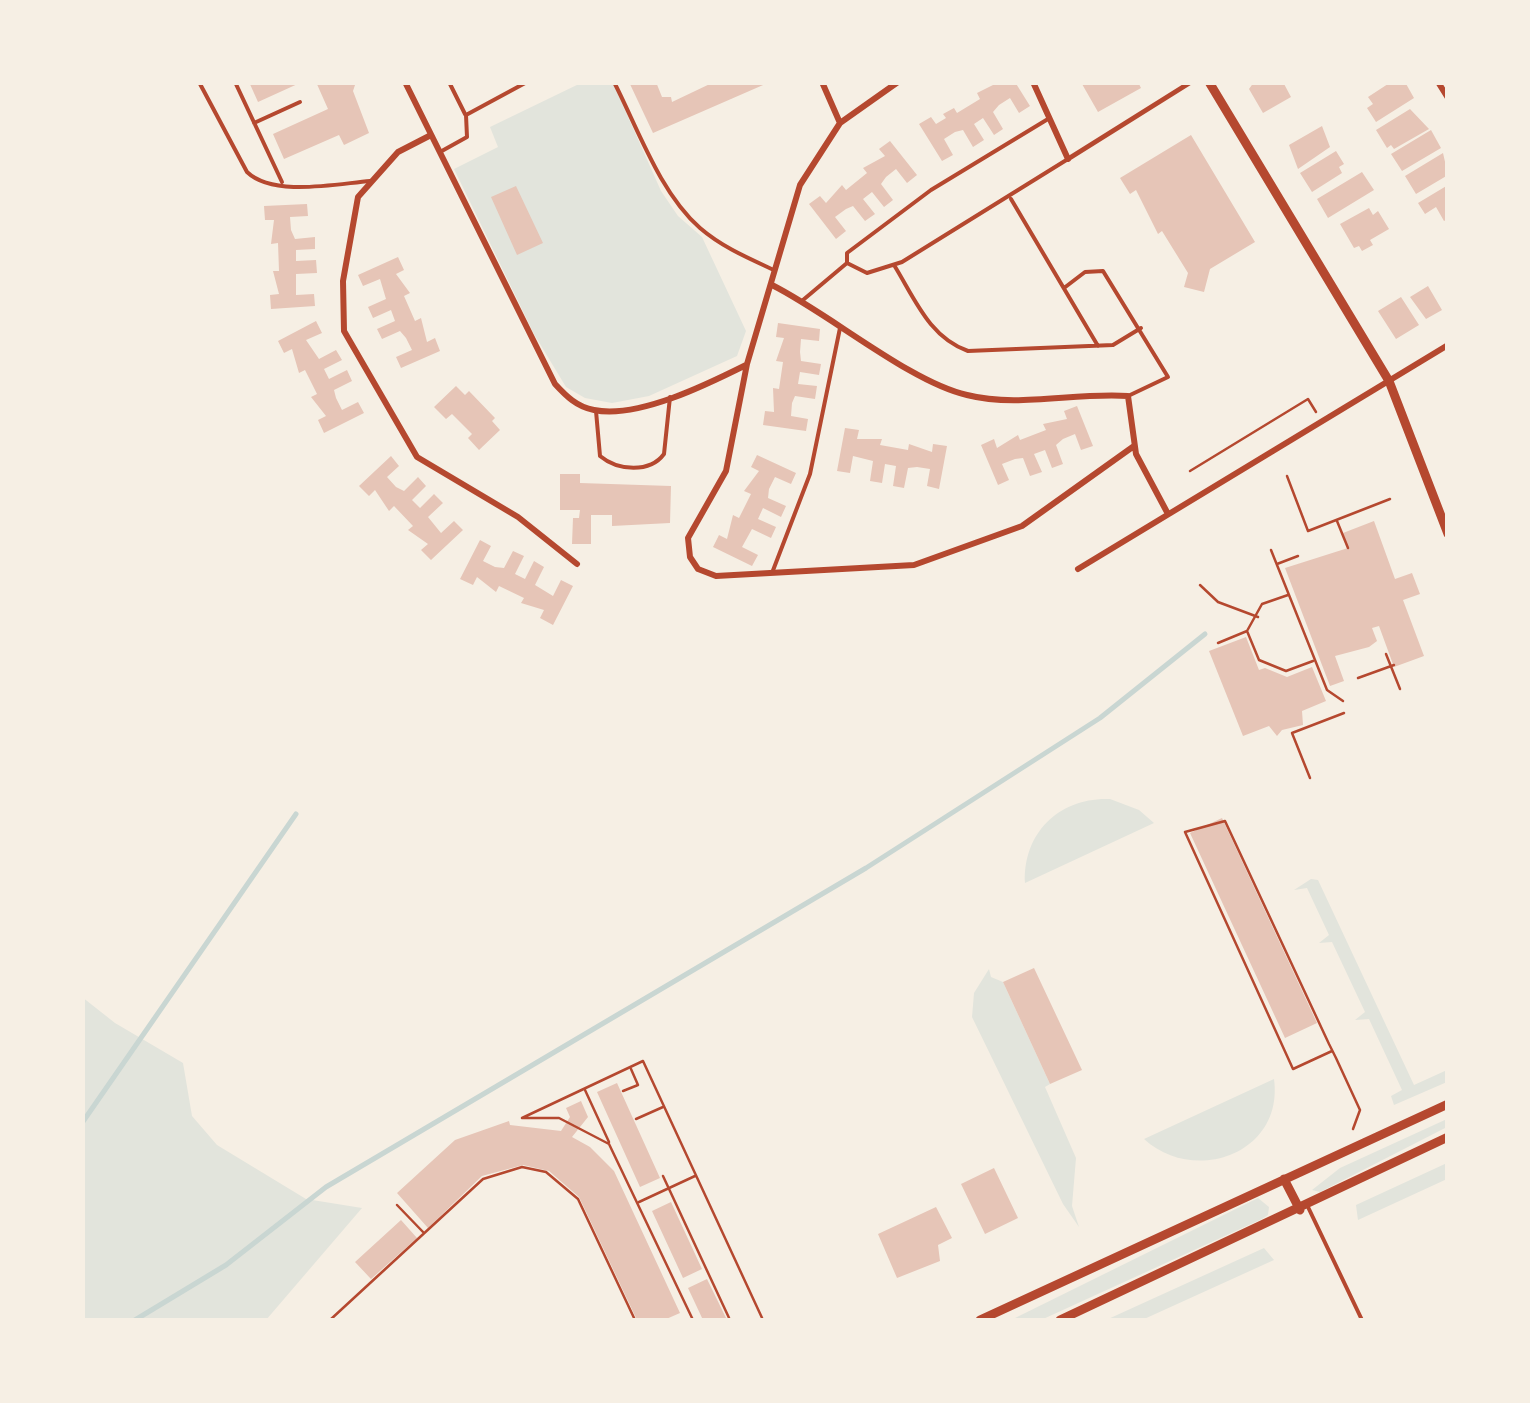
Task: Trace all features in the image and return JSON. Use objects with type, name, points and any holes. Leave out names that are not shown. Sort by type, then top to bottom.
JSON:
[{"type":"main road","points":[[1210,82],[1389,381],[1448,534]]},
{"type":"main road","points":[[980,1320],[1448,1104]]},
{"type":"main road","points":[[1060,1320],[1448,1137]]},
{"type":"main road","points":[[1284,1180],[1304,1208]]},
{"type":"street","points":[[406,82],[555,384],[573,402],[596,411],[670,397],[747,364]]},
{"type":"street","points":[[822,82],[840,123]]},
{"type":"street","points":[[898,82],[840,123],[800,185],[747,364],[726,471],[688,538],[690,557],[698,569],[716,576],[914,565],[1022,526],[1134,446]]},
{"type":"street","points":[[1032,82],[1052,117],[1068,159],[1191,82]]},
{"type":"street","points":[[1438,82],[1448,98]]},
{"type":"street","points":[[431,135],[398,152],[358,197],[343,281],[344,331],[417,457],[518,517],[577,564]]},
{"type":"street","points":[[772,285],[803,300],[926,379],[966,396],[1004,400],[1091,393],[1128,396],[1134,446],[1168,514]]},
{"type":"street","points":[[1078,569],[1448,345]]},
{"type":"lane","points":[[199,82],[247,172],[256,181],[370,181]]},
{"type":"lane","points":[[235,82],[282,184]]},
{"type":"lane","points":[[440,152],[467,137],[466,115],[449,82]]},
{"type":"lane","points":[[466,115],[527,82]]},
{"type":"lane","points":[[614,82],[672,194],[698,226],[726,247],[776,271]]},
{"type":"lane","points":[[254,123],[300,102]]},
{"type":"lane","points":[[803,300],[847,263],[847,253],[931,190],[1052,117]]},
{"type":"lane","points":[[847,263],[867,273],[894,266],[1068,159]]},
{"type":"lane","points":[[1010,197],[1098,346]]},
{"type":"lane","points":[[894,266],[934,330],[949,344],[968,351],[1113,346],[1141,328]]},
{"type":"lane","points":[[1064,288],[1085,272],[1103,272],[1141,328],[1168,377],[1128,396]]},
{"type":"lane","points":[[772,573],[810,474],[841,324]]},
{"type":"lane","points":[[596,411],[600,456],[616,466],[651,466],[664,454],[670,397]]},
{"type":"lane","points":[[1304,1208],[1362,1320]]},
{"type":"path","points":[[1190,472],[1308,399],[1322,422]]},
{"type":"path","points":[[1287,476],[1308,531],[1390,499]]},
{"type":"path","points":[[1337,520],[1348,548]]},
{"type":"path","points":[[1271,550],[1327,690],[1343,701]]},
{"type":"path","points":[[1277,564],[1298,556]]},
{"type":"path","points":[[1200,585],[1218,602],[1257,616]]},
{"type":"path","points":[[1218,643],[1247,632],[1262,604],[1289,594]]},
{"type":"path","points":[[1247,632],[1259,660],[1271,667],[1286,670],[1315,660]]},
{"type":"path","points":[[1386,654],[1400,689]]},
{"type":"path","points":[[1358,678],[1392,665]]},
{"type":"path","points":[[1310,778],[1292,733],[1295,728],[1344,713]]},
{"type":"path","points":[[1332,1051],[1293,1069],[1185,832],[1225,821],[1360,1110],[1353,1129]]},
{"type":"path","points":[[609,1144],[559,1118],[522,1118],[643,1061],[764,1320]]},
{"type":"path","points":[[623,1091],[638,1085],[630,1067]]},
{"type":"path","points":[[584,1089],[693,1320]]},
{"type":"path","points":[[636,1120],[664,1106]]},
{"type":"path","points":[[330,1320],[483,1179],[522,1167],[546,1172],[578,1199],[634,1320]]},
{"type":"path","points":[[663,1176],[730,1320]]},
{"type":"path","points":[[638,1202],[696,1176]]},
{"type":"path","points":[[397,1205],[424,1233]]},
{"type":"shaded area","points":[[581,83],[613,83],[661,191],[678,216],[702,237],[746,331],[737,356],[649,396],[612,403],[585,398],[566,387],[534,334],[454,169],[498,147],[490,127]]},
{"type":"shaded area","points":[[1110,799],[1139,810],[1154,823],[1025,883],[1030,848],[1048,821],[1075,804]]},
{"type":"shaded area","points":[[1311,879],[1318,880],[1414,1085],[1447,1070],[1447,1082],[1394,1105],[1391,1096],[1402,1090],[1369,1019],[1355,1020],[1365,1012],[1332,942],[1319,943],[1329,935],[1307,888],[1294,890]]},
{"type":"shaded area","points":[[989,969],[991,977],[1003,982],[1050,1084],[1045,1087],[1076,1158],[1072,1206],[1079,1227],[1063,1204],[972,1017],[974,993]]},
{"type":"shaded area","points":[[82,997],[115,1023],[183,1063],[192,1116],[217,1145],[306,1199],[362,1208],[266,1320],[83,1320]]},
{"type":"shaded area","points":[[1274,1079],[1273,1105],[1265,1126],[1250,1143],[1232,1154],[1210,1160],[1187,1160],[1164,1153],[1144,1139]]},
{"type":"shaded area","points":[[1447,1119],[1447,1127],[1320,1192],[1312,1190],[1340,1168]]},
{"type":"shaded area","points":[[1447,1163],[1447,1179],[1358,1220],[1356,1205]]},
{"type":"shaded area","points":[[1258,1198],[1269,1207],[1268,1215],[1262,1219],[1041,1320],[1011,1320]]},
{"type":"shaded area","points":[[1264,1248],[1274,1260],[1142,1320],[1106,1320]]},
{"type":"building","points":[[249,82],[302,82],[258,102]]},
{"type":"building","points":[[316,82],[356,82],[353,91],[369,133],[344,145],[339,135],[284,159],[273,134],[328,109]]},
{"type":"building","points":[[629,82],[656,82],[662,97],[671,97],[672,102],[714,82],[770,82],[653,133]]},
{"type":"building","points":[[999,82],[1015,82],[1030,106],[1019,113],[1010,98],[999,105],[993,112],[1003,129],[994,135],[983,118],[974,124],[984,140],[973,147],[963,130],[955,132],[944,139],[953,155],[942,161],[919,124],[931,117],[936,124],[954,108],[957,113],[980,99],[977,93]]},
{"type":"building","points":[[1138,82],[1141,88],[1098,112],[1082,84]]},
{"type":"building","points":[[1254,82],[1283,82],[1291,97],[1263,113],[1249,89]]},
{"type":"building","points":[[1391,82],[1405,82],[1414,98],[1376,122],[1367,108],[1373,104],[1368,97]]},
{"type":"building","points":[[1410,109],[1429,129],[1394,149],[1391,145],[1387,148],[1376,130]]},
{"type":"building","points":[[1322,126],[1330,147],[1298,169],[1289,145]]},
{"type":"building","points":[[1431,130],[1441,148],[1402,171],[1391,154]]},
{"type":"building","points":[[1191,135],[1255,242],[1210,269],[1204,292],[1184,287],[1188,273],[1162,231],[1158,234],[1136,190],[1130,194],[1120,178]]},
{"type":"building","points":[[890,141],[917,175],[907,183],[896,169],[886,177],[881,184],[893,200],[884,207],[872,192],[863,199],[875,214],[865,221],[853,206],[835,217],[846,231],[836,239],[809,204],[820,196],[826,203],[842,185],[846,190],[867,173],[863,168],[885,156],[879,149]]},
{"type":"building","points":[[1336,151],[1344,164],[1339,167],[1342,173],[1312,192],[1300,173]]},
{"type":"building","points":[[1443,153],[1448,175],[1416,194],[1405,176]]},
{"type":"building","points":[[1362,172],[1374,190],[1328,218],[1317,199]]},
{"type":"building","points":[[1448,185],[1448,219],[1444,221],[1436,207],[1425,214],[1418,203]]},
{"type":"building","points":[[516,186],[543,243],[517,255],[491,197]]},
{"type":"building","points":[[307,204],[308,216],[290,217],[291,230],[295,239],[315,237],[315,249],[296,250],[296,261],[316,260],[317,273],[296,274],[296,295],[314,294],[315,306],[271,309],[270,295],[279,294],[273,271],[279,271],[278,243],[271,244],[274,220],[265,220],[264,206]]},
{"type":"building","points":[[1369,208],[1373,215],[1378,211],[1389,229],[1370,240],[1373,245],[1362,251],[1359,246],[1354,248],[1340,224]]},
{"type":"building","points":[[398,257],[404,270],[396,274],[410,293],[404,296],[415,321],[421,318],[427,342],[435,338],[440,351],[401,368],[396,357],[412,350],[406,338],[400,331],[382,339],[377,329],[395,321],[391,310],[373,318],[368,307],[386,299],[380,279],[363,286],[358,275]]},
{"type":"building","points":[[1428,286],[1442,310],[1426,319],[1410,297]]},
{"type":"building","points":[[1401,297],[1419,325],[1396,339],[1378,311]]},
{"type":"building","points":[[316,321],[322,333],[306,340],[319,359],[336,350],[342,360],[324,369],[329,379],[347,370],[352,381],[334,390],[342,410],[358,402],[364,413],[324,433],[318,420],[326,416],[311,397],[317,394],[305,370],[299,373],[292,349],[284,353],[278,341]]},
{"type":"building","points":[[778,323],[820,329],[819,341],[801,339],[800,352],[801,361],[821,364],[819,375],[800,372],[798,384],[817,386],[815,399],[795,396],[792,403],[791,416],[808,419],[806,431],[763,425],[765,411],[774,412],[773,388],[779,389],[783,362],[776,361],[784,338],[776,337]]},
{"type":"building","points":[[456,386],[465,395],[469,391],[495,418],[492,421],[500,430],[479,450],[468,438],[472,434],[452,414],[446,419],[434,407]]},
{"type":"building","points":[[1077,406],[1093,446],[1081,450],[1075,434],[1056,445],[1063,464],[1052,468],[1045,450],[1034,454],[1042,472],[1030,476],[1023,458],[1015,459],[1002,464],[1009,480],[998,485],[981,445],[994,439],[997,448],[1018,435],[1020,440],[1046,430],[1043,424],[1067,419],[1064,411]]},
{"type":"building","points":[[845,428],[859,430],[857,439],[882,439],[880,445],[908,450],[909,444],[932,452],[933,444],[947,446],[939,489],[927,486],[930,469],[908,468],[904,488],[893,486],[896,466],[885,464],[882,483],[870,481],[873,461],[853,456],[850,473],[837,471]]},
{"type":"building","points":[[757,455],[796,473],[791,484],[775,477],[769,489],[768,498],[786,506],[781,517],[763,508],[758,519],[776,527],[771,538],[752,529],[742,547],[758,555],[752,566],[713,547],[719,535],[727,539],[733,515],[739,518],[751,494],[744,491],[759,471],[751,467]]},
{"type":"building","points":[[391,456],[399,466],[387,477],[396,487],[404,491],[418,477],[426,486],[412,500],[420,508],[434,494],[443,503],[428,517],[441,533],[454,521],[463,530],[431,560],[421,550],[428,544],[408,530],[413,526],[394,506],[389,511],[375,490],[369,496],[359,486]]},
{"type":"building","points":[[560,474],[580,474],[580,483],[671,486],[670,523],[612,526],[612,515],[591,515],[591,544],[572,544],[573,518],[579,518],[580,510],[560,510]]},
{"type":"building","points":[[1374,521],[1395,579],[1412,573],[1420,594],[1403,600],[1424,656],[1394,667],[1379,626],[1372,628],[1377,641],[1335,656],[1344,681],[1330,686],[1285,568],[1348,548],[1343,533]]},
{"type":"building","points":[[480,540],[491,546],[483,561],[495,567],[504,568],[513,551],[524,556],[515,574],[525,579],[534,561],[544,567],[535,585],[553,596],[561,580],[573,586],[553,625],[540,618],[544,610],[521,603],[524,598],[499,586],[496,592],[477,577],[473,585],[460,579]]},
{"type":"building","points":[[1246,637],[1259,670],[1265,668],[1287,677],[1312,667],[1326,701],[1302,711],[1303,725],[1282,730],[1277,736],[1269,726],[1243,736],[1209,651]]},
{"type":"building","points":[[1222,818],[1317,1023],[1285,1038],[1190,833]]},
{"type":"building","points":[[1034,968],[1082,1070],[1050,1084],[1003,982]]},
{"type":"building","points":[[617,1083],[660,1178],[640,1187],[597,1092]]},
{"type":"building","points":[[581,1101],[588,1117],[572,1137],[590,1147],[614,1171],[680,1313],[664,1320],[637,1320],[579,1197],[549,1171],[523,1165],[482,1176],[428,1228],[397,1193],[455,1140],[509,1121],[510,1125],[561,1131],[570,1117],[566,1108]]},
{"type":"building","points":[[994,1168],[1018,1218],[985,1234],[961,1184]]},
{"type":"building","points":[[671,1202],[702,1269],[683,1278],[652,1211]]},
{"type":"building","points":[[936,1207],[952,1238],[938,1245],[940,1261],[897,1278],[878,1234]]},
{"type":"building","points":[[401,1220],[417,1238],[371,1279],[355,1262]]},
{"type":"building","points":[[707,1279],[727,1320],[703,1320],[688,1288]]},
{"type":"waterway","points":[[135,1320],[226,1265],[326,1187],[866,868],[1100,718],[1205,634]]},
{"type":"waterway","points":[[82,1123],[296,814]]}]
